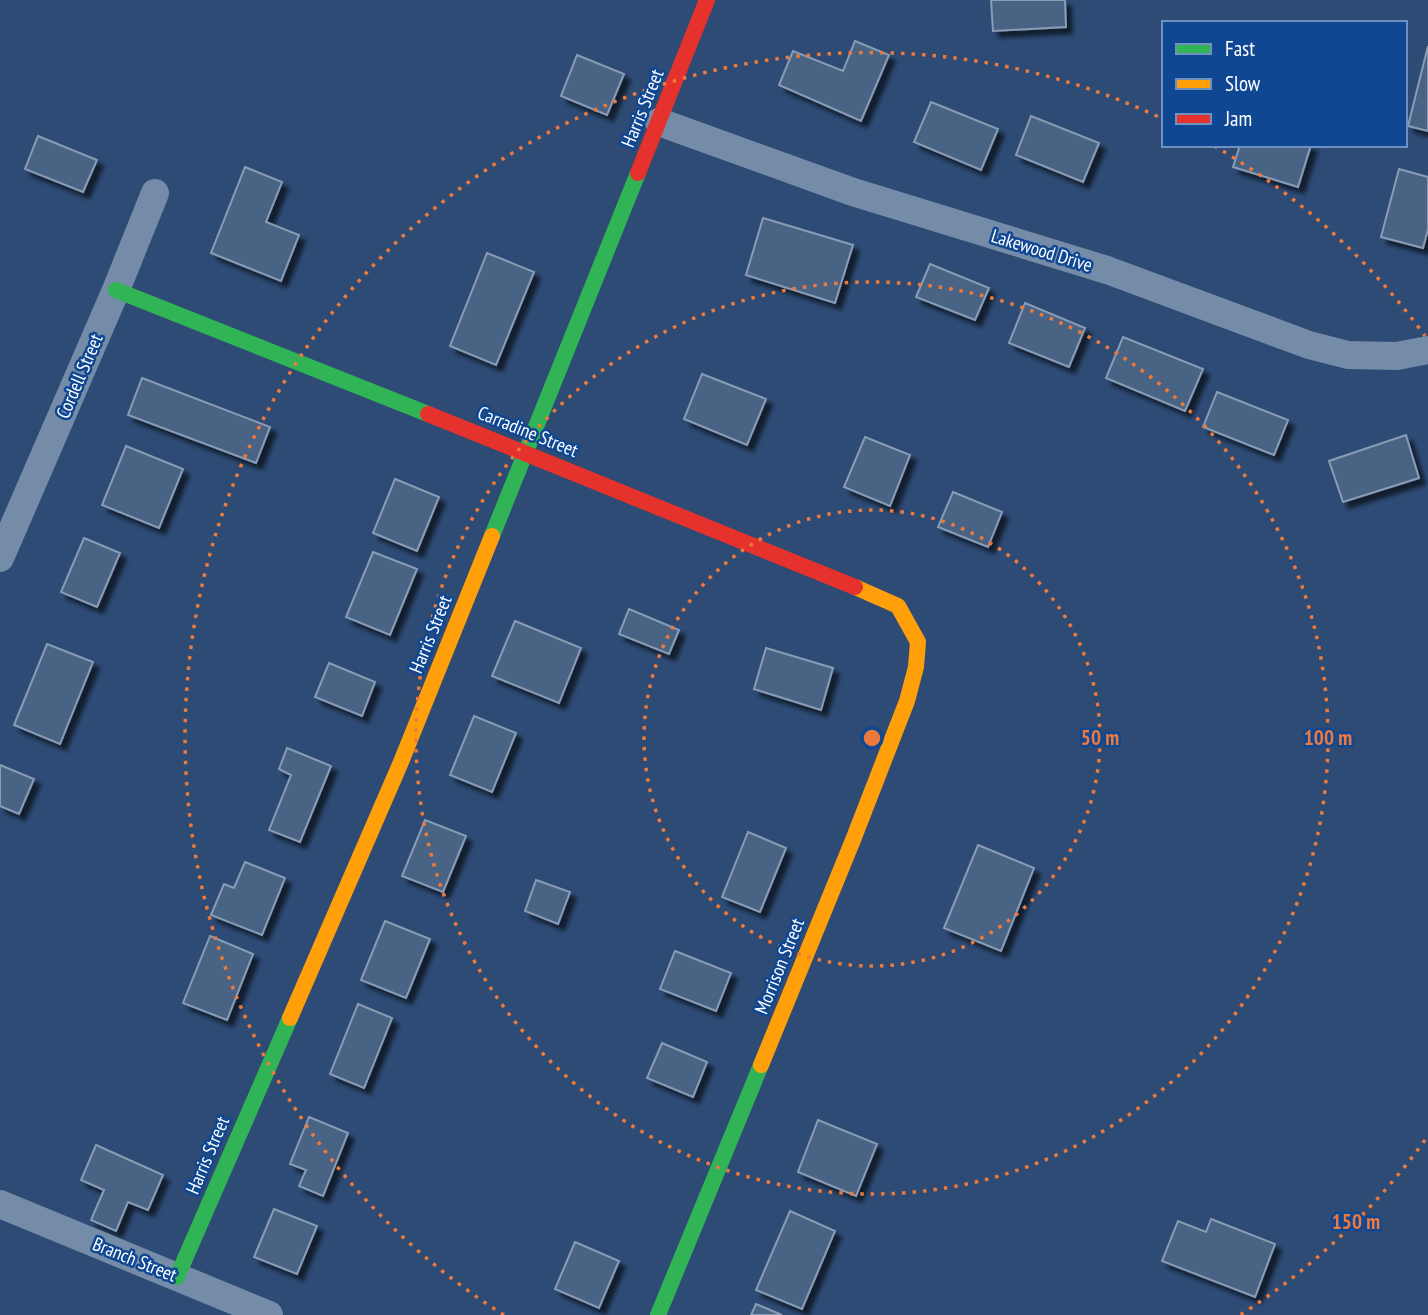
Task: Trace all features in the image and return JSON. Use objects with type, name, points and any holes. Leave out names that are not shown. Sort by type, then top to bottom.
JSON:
[{"type":"street","name":"Harris Street","points":[[177,1277],[401,762],[707,0]]},
{"type":"street","name":"Lakewood Drive","points":[[659,122],[853,192],[1107,271],[1309,345],[1348,355],[1397,356],[1428,350]]},
{"type":"street","name":"Cordell Street","points":[[0,558],[155,193]]},
{"type":"street","name":"Carradine Street","points":[[116,290],[843,581],[898,606],[912,629]]},
{"type":"street","name":"Morrison Street","points":[[658,1315],[853,840],[907,701],[918,642],[912,629]]},
{"type":"street","name":"Branch Street","points":[[0,1204],[269,1315]]},
{"type":"building","points":[[991,0],[1065,0],[1066,27],[993,31]]},
{"type":"building","points":[[855,41],[889,55],[861,121],[779,85],[793,51],[843,71]]},
{"type":"building","points":[[1428,46],[1428,131],[1408,126]]},
{"type":"building","points":[[577,55],[624,74],[607,115],[561,96]]},
{"type":"building","points":[[931,102],[998,129],[981,170],[914,142]]},
{"type":"building","points":[[1031,116],[1099,143],[1083,182],[1016,155]]},
{"type":"building","points":[[38,136],[97,160],[83,192],[25,169]]},
{"type":"building","points":[[1239,147],[1310,147],[1298,187],[1233,167]]},
{"type":"building","points":[[245,167],[282,182],[266,222],[299,235],[281,281],[211,253]]},
{"type":"building","points":[[1399,169],[1428,177],[1428,229],[1423,248],[1381,237]]},
{"type":"building","points":[[763,218],[853,245],[835,303],[746,275]]},
{"type":"building","points":[[487,253],[534,272],[496,365],[450,346]]},
{"type":"building","points":[[930,264],[989,288],[975,320],[916,297]]},
{"type":"building","points":[[1025,303],[1085,328],[1069,367],[1009,343]]},
{"type":"building","points":[[1123,337],[1203,369],[1185,411],[1106,378]]},
{"type":"building","points":[[702,374],[766,399],[747,445],[684,419]]},
{"type":"building","points":[[142,378],[270,427],[256,463],[128,415]]},
{"type":"building","points":[[1217,392],[1288,420],[1274,455],[1203,427]]},
{"type":"building","points":[[1406,435],[1419,478],[1343,502],[1329,461]]},
{"type":"building","points":[[865,437],[910,455],[890,506],[844,487]]},
{"type":"building","points":[[126,446],[183,469],[159,528],[102,505]]},
{"type":"building","points":[[395,479],[439,497],[417,551],[373,533]]},
{"type":"building","points":[[953,492],[1002,512],[988,547],[938,527]]},
{"type":"building","points":[[84,538],[120,553],[97,607],[61,592]]},
{"type":"building","points":[[373,552],[417,569],[390,635],[346,617]]},
{"type":"building","points":[[629,609],[679,630],[669,654],[619,634]]},
{"type":"building","points":[[515,621],[581,648],[559,703],[492,676]]},
{"type":"building","points":[[47,644],[93,662],[60,744],[14,725]]},
{"type":"building","points":[[766,648],[833,668],[821,710],[754,689]]},
{"type":"building","points":[[329,663],[375,682],[362,716],[315,697]]},
{"type":"building","points":[[474,716],[516,733],[492,792],[450,775]]},
{"type":"building","points":[[287,748],[331,766],[300,842],[269,830],[291,775],[279,769]]},
{"type":"building","points":[[0,765],[34,779],[19,814],[0,806]]},
{"type":"building","points":[[425,820],[466,836],[443,892],[402,876]]},
{"type":"building","points":[[748,832],[786,848],[760,912],[722,897]]},
{"type":"building","points":[[978,845],[1034,868],[1001,951],[944,928]]},
{"type":"building","points":[[245,862],[285,878],[262,935],[211,915],[224,884],[234,888]]},
{"type":"building","points":[[536,880],[570,892],[558,924],[525,911]]},
{"type":"building","points":[[385,921],[430,939],[406,998],[361,980]]},
{"type":"building","points":[[210,936],[253,954],[227,1020],[183,1003]]},
{"type":"building","points":[[675,951],[731,973],[716,1011],[660,989]]},
{"type":"building","points":[[358,1004],[392,1018],[364,1088],[330,1074]]},
{"type":"building","points":[[662,1043],[707,1062],[693,1097],[647,1078]]},
{"type":"building","points":[[309,1117],[348,1133],[323,1196],[299,1186],[306,1170],[290,1164]]},
{"type":"building","points":[[818,1120],[877,1144],[856,1196],[798,1172]]},
{"type":"building","points":[[96,1145],[163,1175],[148,1210],[128,1202],[116,1231],[91,1220],[104,1190],[81,1180]]},
{"type":"building","points":[[274,1209],[317,1226],[297,1274],[254,1257]]},
{"type":"building","points":[[790,1211],[835,1231],[802,1309],[756,1290]]},
{"type":"building","points":[[1211,1219],[1275,1244],[1255,1297],[1162,1261],[1178,1221],[1206,1232]]},
{"type":"building","points":[[575,1242],[619,1261],[599,1308],[555,1289]]},
{"type":"building","points":[[756,1304],[782,1315],[751,1315]]},
{"type":"traffic: fast","points":[[492,536],[638,173]]},
{"type":"traffic: fast","points":[[116,290],[428,414]]},
{"type":"traffic: fast","points":[[177,1277],[290,1018]]},
{"type":"traffic: fast","points":[[658,1315],[761,1065]]},
{"type":"traffic: slow","points":[[290,1018],[401,762],[492,536]]},
{"type":"traffic: slow","points":[[761,1065],[853,840],[907,701],[916,667],[918,642],[898,606],[855,587]]},
{"type":"traffic: jam","points":[[638,173],[707,0]]},
{"type":"traffic: jam","points":[[428,414],[855,587]]}]
